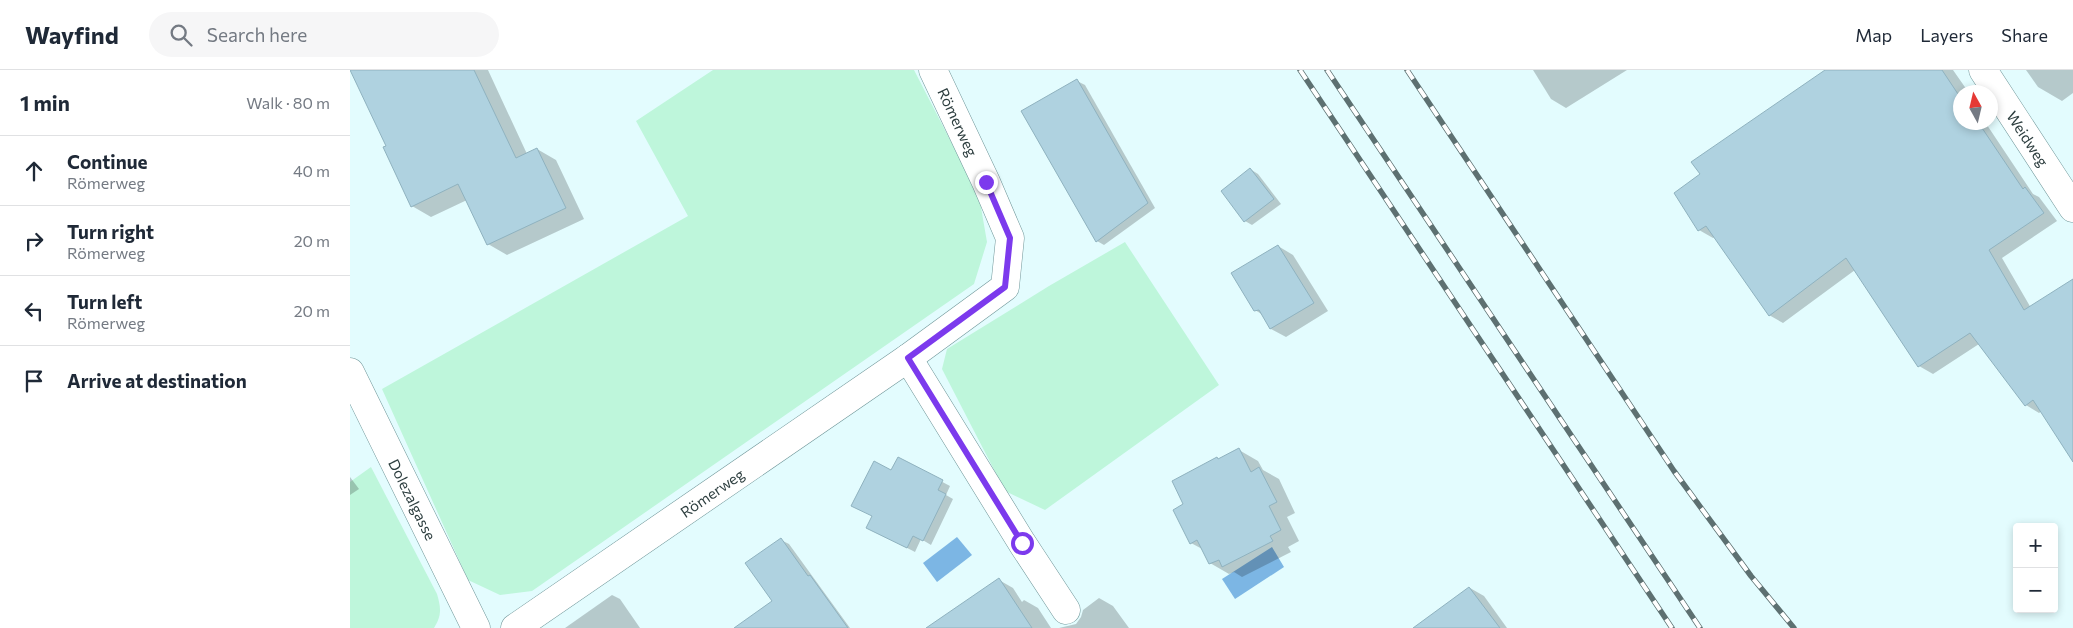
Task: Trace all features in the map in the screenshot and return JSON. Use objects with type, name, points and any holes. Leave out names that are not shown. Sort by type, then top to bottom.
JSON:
[{"type":"street","name":"Römerweg","points":[[515,628],[908,358],[1005,287],[1010,238],[986,182],[933,70]]},
{"type":"street","name":"Weidweg","points":[[1983,70],[2073,208]]},
{"type":"street","points":[[908,358],[1022,543],[1066,610]]},
{"type":"street","name":"Dolezalgasse","points":[[350,372],[476,628]]},
{"type":"green space","points":[[713,70],[914,70],[979,196],[987,242],[974,284],[532,591],[500,595],[468,580],[382,389],[688,216],[636,121]]},
{"type":"green space","points":[[1125,242],[1219,385],[1045,510],[1005,491],[942,369],[947,349]]},
{"type":"green space","points":[[371,467],[437,594],[440,611],[434,628],[350,628],[350,482]]},
{"type":"water","points":[[957,537],[972,555],[937,582],[923,563]]},
{"type":"water","points":[[1272,547],[1284,567],[1235,599],[1222,579]]},
{"type":"building","points":[[350,70],[474,70],[516,158],[537,148],[566,208],[487,245],[458,184],[411,207],[383,147],[386,146]]},
{"type":"building","points":[[1825,70],[1942,70],[1953,86],[1953,130],[1983,130],[2023,189],[2025,187],[2044,213],[1989,250],[2024,310],[2073,279],[2073,462],[2033,400],[2025,406],[1970,333],[1918,367],[1846,258],[1769,316],[1706,226],[1698,231],[1674,193],[1700,174],[1691,162]]},
{"type":"building","points":[[1077,79],[1148,203],[1096,242],[1021,111]]},
{"type":"building","points":[[1250,168],[1274,199],[1244,222],[1221,191]]},
{"type":"building","points":[[1278,245],[1314,303],[1270,329],[1259,310],[1254,311],[1231,273]]},
{"type":"building","points":[[1239,448],[1251,472],[1259,467],[1277,502],[1269,506],[1281,530],[1270,536],[1273,541],[1222,567],[1219,560],[1209,564],[1197,540],[1190,544],[1173,510],[1183,504],[1172,481],[1217,457],[1218,459]]},
{"type":"building","points":[[898,457],[943,480],[938,490],[946,494],[923,541],[913,536],[907,548],[866,528],[872,516],[851,506],[874,461],[891,470]]},
{"type":"building","points":[[781,538],[848,628],[734,628],[772,601],[745,563]]},
{"type":"building","points":[[999,578],[1032,628],[926,628]]},
{"type":"building","points":[[1469,587],[1500,628],[1413,628]]},
{"type":"railway","points":[[1300,70],[1672,628]]},
{"type":"railway","points":[[1327,70],[1700,628]]},
{"type":"railway","points":[[1407,70],[1674,471],[1751,576],[1794,628]]},
{"type":"route","points":[[986,182],[1010,238],[1005,287],[908,358],[1022,543]]}]
